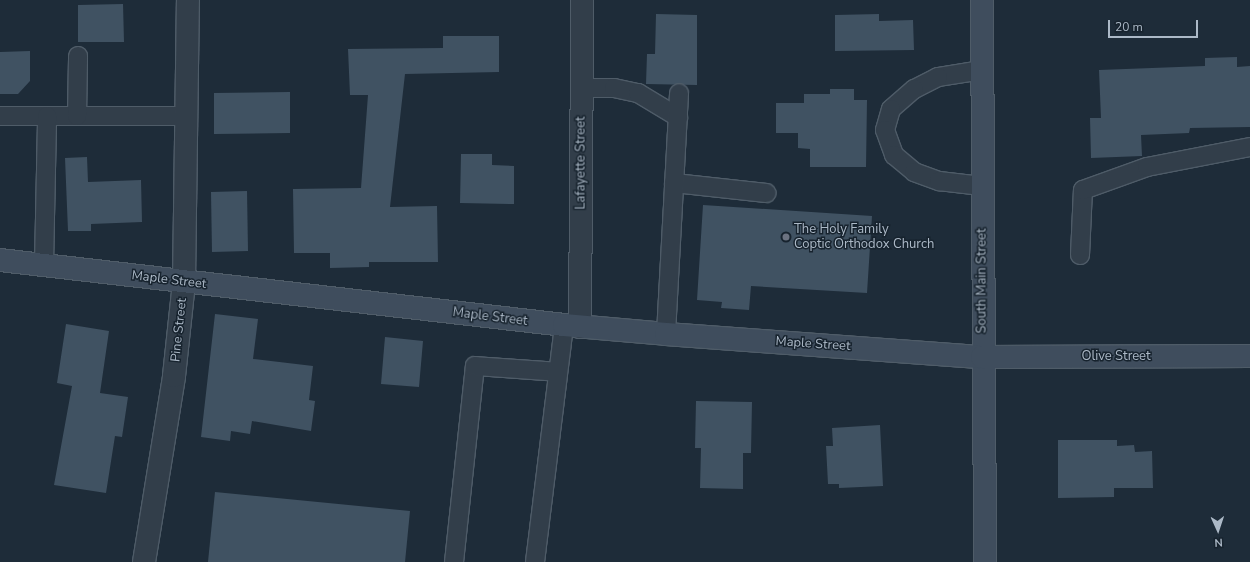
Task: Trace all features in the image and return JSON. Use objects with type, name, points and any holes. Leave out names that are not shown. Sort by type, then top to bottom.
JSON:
[{"type":"main road","name":"South Main Street","points":[[982,0],[982,356],[985,562]]},
{"type":"main road","name":"Maple Street","points":[[0,260],[572,326],[982,356]]},
{"type":"main road","name":"Olive Street","points":[[982,356],[1250,356]]},
{"type":"street","name":"Pine Street","points":[[144,562],[175,371],[184,282],[188,0]]},
{"type":"street","name":"Lafayette Street","points":[[572,326],[581,88],[582,0]]},
{"type":"lane","points":[[77,116],[78,56]]},
{"type":"lane","points":[[982,70],[938,77],[914,89],[891,110],[885,130],[894,155],[914,172],[939,181],[982,186]]},
{"type":"lane","points":[[581,88],[614,88],[638,93],[678,117]]},
{"type":"lane","points":[[666,334],[678,93]]},
{"type":"lane","points":[[0,116],[186,116]]},
{"type":"lane","points":[[44,265],[47,116]]},
{"type":"lane","points":[[1080,255],[1083,190],[1148,167],[1250,147]]},
{"type":"lane","points":[[674,183],[766,193]]},
{"type":"lane","points":[[535,562],[558,372],[572,326]]},
{"type":"lane","points":[[454,562],[475,366],[558,372]]},
{"type":"building","points":[[123,4],[124,42],[78,42],[78,5]]},
{"type":"building","points":[[656,14],[697,15],[697,85],[646,84],[647,54],[655,54]]},
{"type":"building","points":[[879,14],[879,21],[913,20],[914,50],[835,51],[835,15]]},
{"type":"building","points":[[443,36],[499,36],[499,72],[405,74],[390,207],[437,206],[438,262],[369,262],[369,267],[330,268],[330,253],[294,253],[293,189],[361,188],[368,95],[350,95],[348,49],[443,48]]},
{"type":"building","points":[[30,51],[30,81],[18,94],[0,94],[0,52]]},
{"type":"building","points":[[1237,57],[1237,67],[1250,66],[1250,127],[1190,128],[1189,133],[1141,135],[1142,156],[1091,158],[1090,118],[1101,118],[1099,70],[1205,66],[1205,58]]},
{"type":"building","points":[[830,89],[854,89],[854,100],[867,100],[866,167],[810,167],[810,149],[798,148],[798,133],[776,133],[776,103],[804,103],[804,94],[830,94]]},
{"type":"building","points":[[290,92],[290,133],[214,134],[214,93]]},
{"type":"building","points":[[461,154],[492,154],[492,165],[514,166],[514,204],[460,203]]},
{"type":"building","points":[[87,157],[88,182],[141,180],[142,222],[91,224],[91,231],[68,231],[65,158]]},
{"type":"building","points":[[247,191],[248,251],[212,252],[211,192]]},
{"type":"building","name":"The Holy Family Coptic Orthodox Church","points":[[703,205],[872,216],[867,293],[751,286],[749,310],[721,308],[722,302],[697,300]]},
{"type":"building","points":[[215,314],[258,319],[253,359],[313,366],[309,400],[315,401],[311,431],[252,421],[250,434],[231,431],[230,441],[201,437]]},
{"type":"building","points":[[66,324],[109,331],[100,393],[128,397],[122,437],[115,436],[106,493],[54,485],[72,386],[57,383]]},
{"type":"building","points":[[385,337],[423,341],[419,387],[381,384]]},
{"type":"building","points":[[696,401],[752,402],[751,453],[743,453],[743,489],[700,488],[701,448],[695,448]]},
{"type":"building","points":[[880,425],[883,486],[839,488],[839,484],[828,484],[826,446],[833,446],[832,428]]},
{"type":"building","points":[[1058,440],[1117,440],[1117,446],[1134,445],[1135,452],[1152,451],[1153,488],[1114,488],[1114,497],[1058,498]]},
{"type":"building","points":[[215,492],[410,511],[405,562],[208,562]]},
{"type":"place","name":"The Holy Family Coptic Orthodox Church","points":[[786,237]]}]
